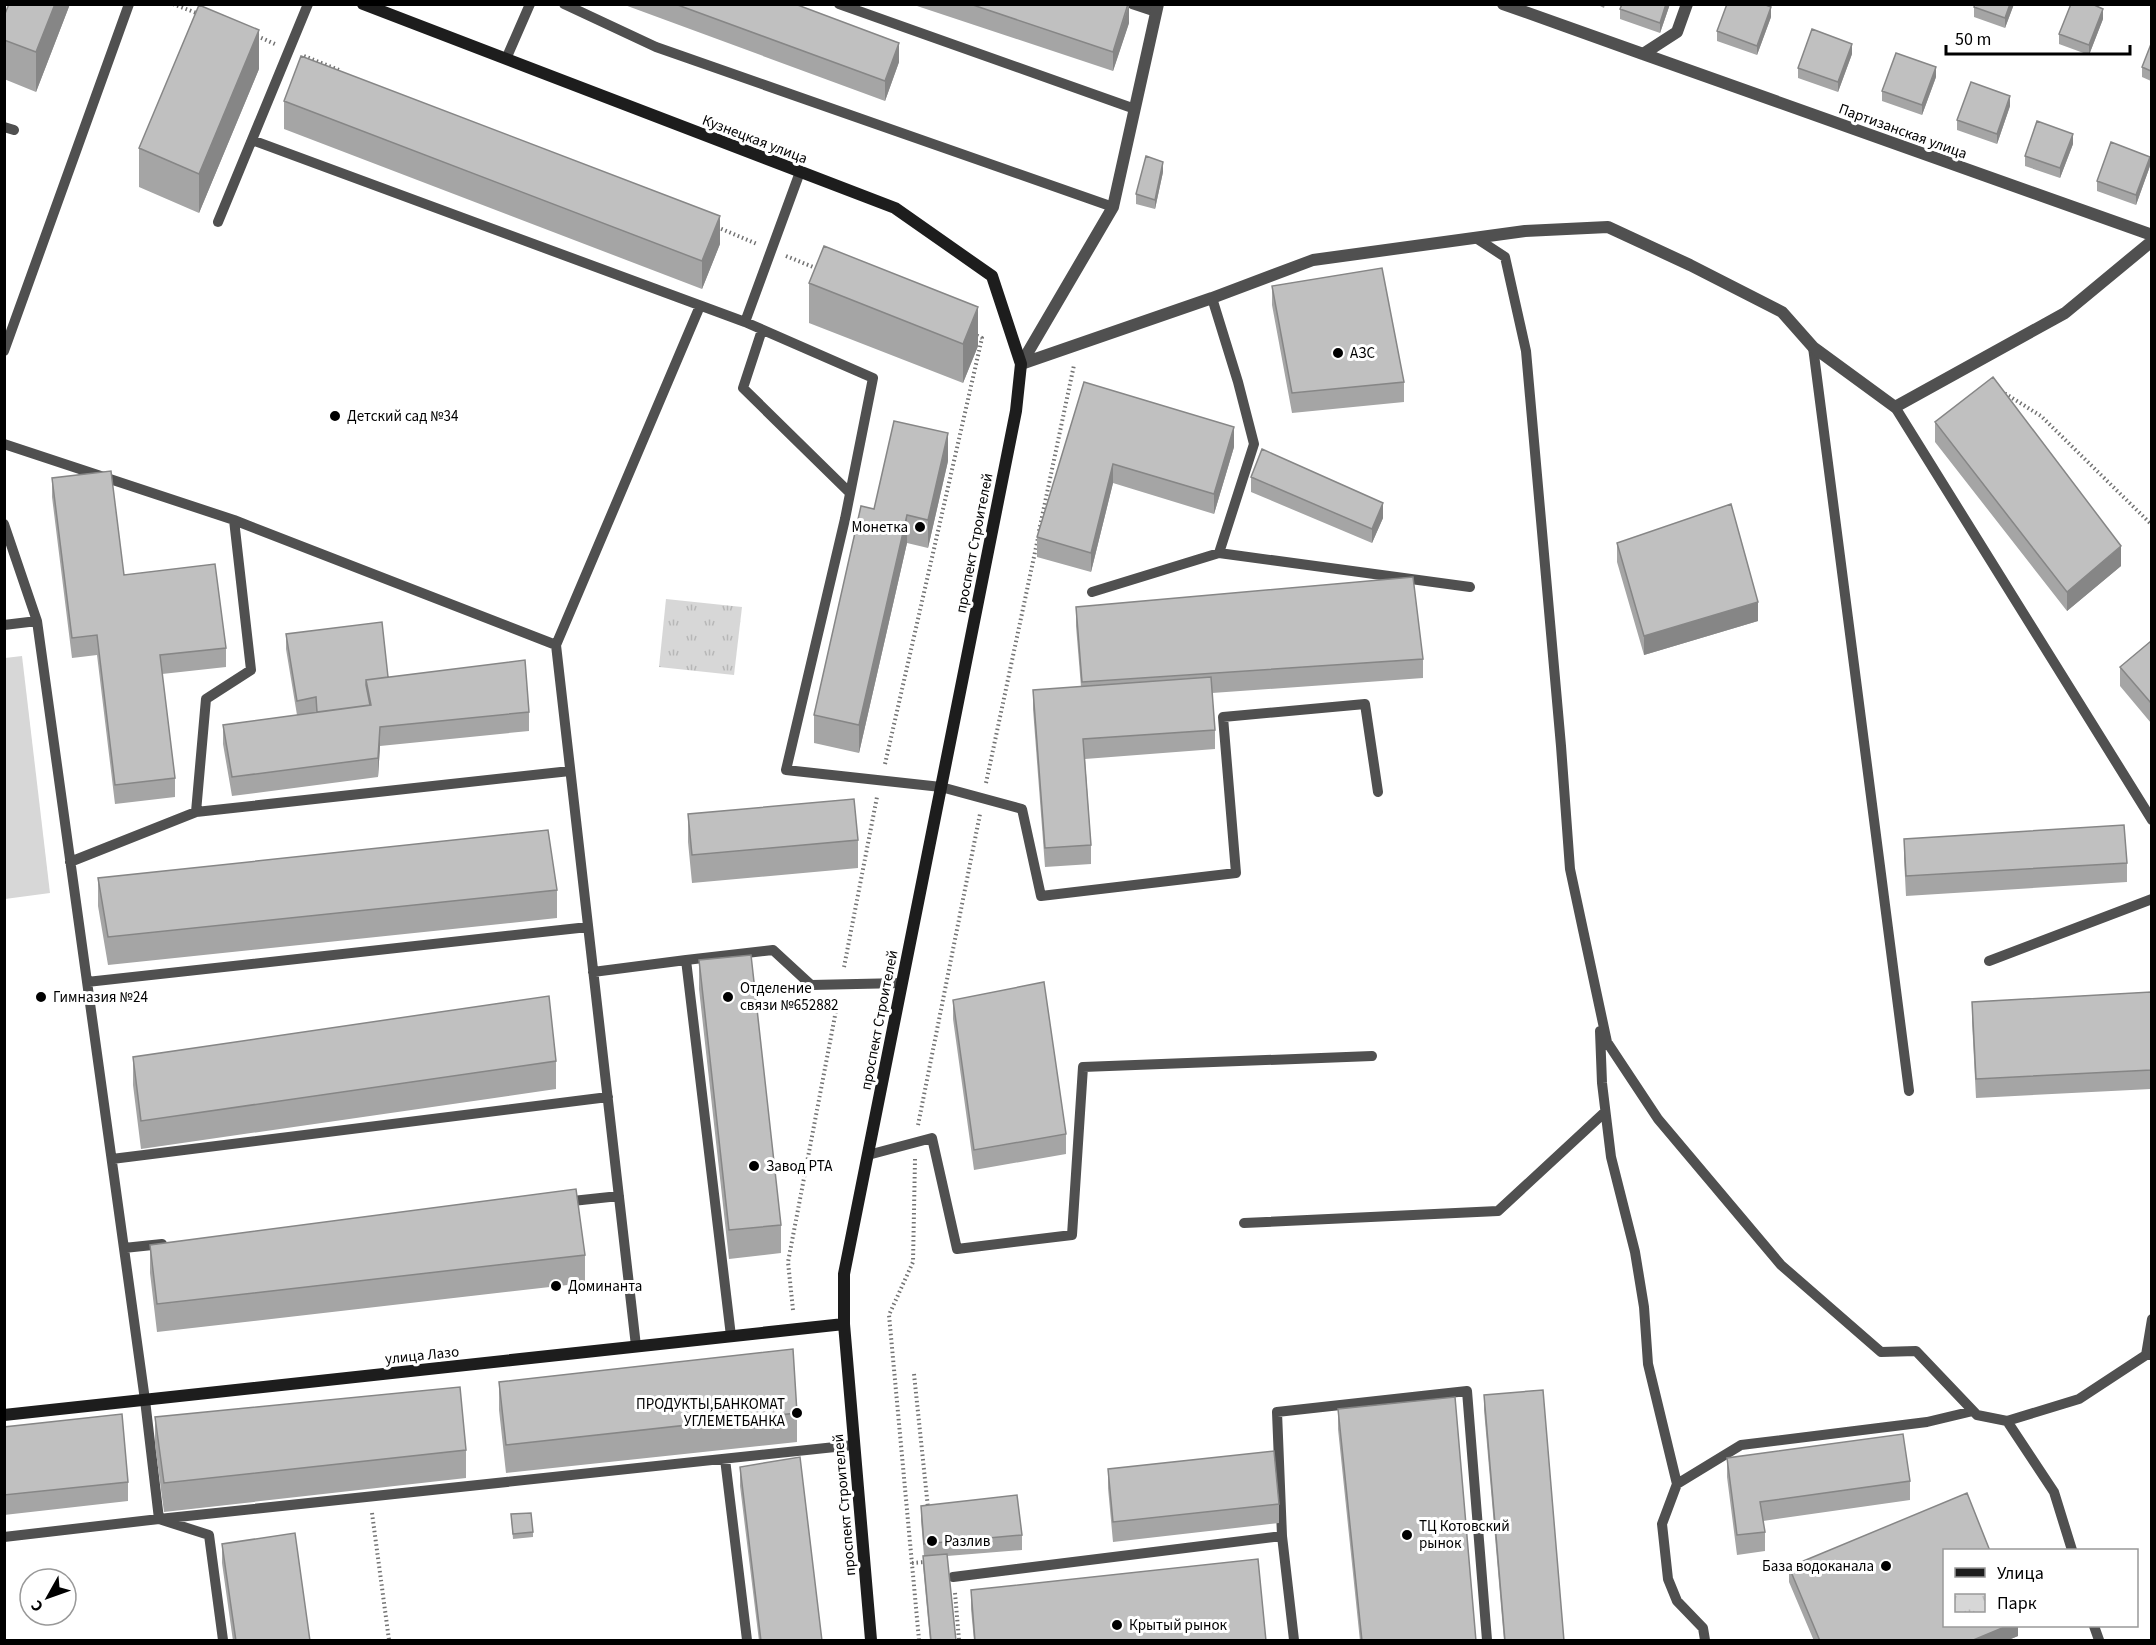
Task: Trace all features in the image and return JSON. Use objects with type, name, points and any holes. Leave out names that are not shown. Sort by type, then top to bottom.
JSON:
[{"type":"main road","name":"Кузнецкая улица","points":[[363,4],[895,208],[992,276],[1021,364],[1016,411]]},
{"type":"main road","name":"проспект Строителей","points":[[872,1641],[844,1324],[844,1274],[1016,411]]},
{"type":"main road","name":"улица Лазо","points":[[4,1415],[844,1324]]},
{"type":"street","name":"Партизанская улица","points":[[1503,4],[2151,235]]},
{"type":"street","points":[[1643,54],[1677,32],[1687,4]]},
{"type":"street","points":[[1021,364],[1113,207],[1157,8]]},
{"type":"street","points":[[1021,364],[1212,298],[1313,260],[1525,231],[1608,227],[1690,265],[1782,312],[1813,347],[1895,407],[2065,314],[2151,242]]},
{"type":"lane","points":[[4,351],[129,4]]},
{"type":"lane","points":[[218,222],[308,4]]},
{"type":"lane","points":[[506,59],[530,4]]},
{"type":"lane","points":[[564,4],[656,47],[1113,207]]},
{"type":"lane","points":[[839,4],[1135,109]]},
{"type":"lane","points":[[1132,4],[1157,8]]},
{"type":"lane","points":[[252,140],[745,322],[873,378],[850,492],[786,770],[941,787],[1022,809],[1041,896],[1236,873],[1223,717],[1365,704],[1378,792]]},
{"type":"lane","points":[[745,322],[801,172]]},
{"type":"lane","points":[[1476,238],[1505,257],[1526,351],[1570,870],[1607,1042],[1658,1119],[1781,1265],[1881,1352],[1916,1351],[1977,1415],[2007,1421],[2079,1399],[2149,1355],[2151,1319]]},
{"type":"lane","points":[[1212,298],[1254,444],[1219,553]]},
{"type":"lane","points":[[636,1346],[556,645],[700,306]]},
{"type":"lane","points":[[762,330],[743,388],[850,492]]},
{"type":"lane","points":[[1813,347],[1909,1091]]},
{"type":"lane","points":[[1895,407],[2151,820]]},
{"type":"lane","points":[[4,444],[234,520],[556,645]]},
{"type":"lane","points":[[196,812],[206,699],[251,670],[234,520]]},
{"type":"lane","points":[[4,524],[37,621],[145,1400],[159,1519]]},
{"type":"lane","points":[[1092,592],[1219,553],[1470,587]]},
{"type":"lane","points":[[4,626],[37,621]]},
{"type":"lane","points":[[70,862],[196,812],[570,771]]},
{"type":"lane","points":[[1989,961],[2151,899]]},
{"type":"lane","points":[[87,982],[588,927]]},
{"type":"lane","points":[[593,972],[772,950],[811,985],[902,983]]},
{"type":"lane","points":[[686,960],[731,1336]]},
{"type":"lane","points":[[1600,1007],[1602,1083],[1611,1157],[1639,1274],[1648,1364],[1677,1484],[1662,1524],[1668,1579],[1677,1601],[1703,1628],[1705,1641]]},
{"type":"lane","points":[[868,1155],[932,1138],[957,1249],[1072,1235],[1083,1067],[1372,1056]]},
{"type":"lane","points":[[112,1159],[608,1097]]},
{"type":"lane","points":[[1244,1223],[1498,1211],[1605,1112]]},
{"type":"lane","points":[[548,1203],[619,1196]]},
{"type":"lane","points":[[124,1248],[171,1243]]},
{"type":"lane","points":[[1294,1641],[1282,1536],[1276,1412],[1467,1391],[1487,1641]]},
{"type":"lane","points":[[1677,1484],[1741,1445],[1927,1422],[1973,1412]]},
{"type":"lane","points":[[2007,1421],[2054,1492],[2071,1549]]},
{"type":"lane","points":[[4,1537],[854,1445]]},
{"type":"lane","points":[[725,1459],[747,1641]]},
{"type":"lane","points":[[159,1519],[209,1535],[223,1641]]},
{"type":"lane","points":[[953,1577],[1282,1536]]},
{"type":"path","points":[[173,4],[203,16]]},
{"type":"path","points":[[253,35],[344,73]]},
{"type":"path","points":[[709,224],[824,272]]},
{"type":"path","points":[[793,1310],[788,1262],[881,780],[982,338],[972,333]]},
{"type":"path","points":[[919,1641],[889,1315],[913,1262],[915,1143],[969,877],[982,799],[1079,344]]},
{"type":"path","points":[[1994,386],[2041,416],[2151,525]]},
{"type":"path","points":[[914,1374],[929,1514]]},
{"type":"path","points":[[369,1497],[389,1641]]},
{"type":"path","points":[[953,1577],[959,1641]]},
{"type":"green space","points":[[666,599],[742,607],[734,675],[659,667]]},
{"type":"green space","points":[[22,656],[50,893],[5,899],[5,658]]},
{"type":"building","points":[[9,4],[55,4],[36,52],[4,40],[4,16]]},
{"type":"building","points":[[675,4],[795,4],[899,43],[885,81]]},
{"type":"building","points":[[970,4],[1128,4],[1113,52]]},
{"type":"building","points":[[1622,4],[1666,4],[1660,23],[1620,9]]},
{"type":"building","points":[[1727,4],[1763,4],[1771,7],[1757,46],[1717,31]]},
{"type":"building","points":[[1975,4],[2010,4],[2005,18],[1974,7]]},
{"type":"building","points":[[2071,4],[2092,4],[2103,9],[2089,45],[2059,34]]},
{"type":"building","points":[[199,5],[259,30],[199,174],[139,148]]},
{"type":"building","points":[[1812,29],[1852,44],[1838,82],[1798,68]]},
{"type":"building","points":[[2151,44],[2151,71],[2142,67]]},
{"type":"building","points":[[1896,53],[1936,67],[1922,105],[1882,91]]},
{"type":"building","points":[[301,56],[720,216],[702,261],[284,101]]},
{"type":"building","points":[[1971,82],[2010,96],[1997,134],[1957,120]]},
{"type":"building","points":[[2037,121],[2073,134],[2060,168],[2025,156]]},
{"type":"building","points":[[2111,142],[2150,157],[2136,195],[2097,181]]},
{"type":"building","points":[[1146,156],[1163,162],[1155,200],[1136,194]]},
{"type":"building","points":[[824,246],[978,307],[963,344],[809,283]]},
{"type":"building","name":"АЗС","points":[[1382,268],[1404,382],[1292,393],[1272,286]]},
{"type":"building","points":[[1993,377],[2121,546],[2067,592],[1935,422]]},
{"type":"building","points":[[1084,382],[1234,427],[1214,494],[1113,464],[1091,553],[1037,537]]},
{"type":"building","points":[[894,421],[948,433],[928,520],[907,515],[859,725],[814,715],[861,506],[874,509]]},
{"type":"building","points":[[1262,449],[1383,503],[1372,529],[1251,477]]},
{"type":"building","points":[[111,471],[124,575],[215,564],[226,648],[160,655],[175,778],[115,785],[97,635],[72,638],[52,478]]},
{"type":"building","points":[[1731,504],[1758,602],[1644,636],[1617,543]]},
{"type":"building","points":[[1413,577],[1423,659],[1082,682],[1076,607]]},
{"type":"building","points":[[382,622],[388,677],[366,680],[370,705],[317,712],[316,697],[297,701],[286,634]]},
{"type":"building","points":[[2151,641],[2151,703],[2120,667]]},
{"type":"building","points":[[525,660],[529,712],[380,727],[378,758],[232,777],[223,725],[371,705],[366,680]]},
{"type":"building","points":[[1211,677],[1215,730],[1083,739],[1091,845],[1045,848],[1033,690]]},
{"type":"building","points":[[854,799],[858,840],[692,855],[688,814]]},
{"type":"building","points":[[2124,825],[2127,863],[1906,876],[1904,839]]},
{"type":"building","points":[[548,830],[557,890],[108,937],[98,878]]},
{"type":"building","points":[[751,955],[781,1225],[729,1230],[699,960]]},
{"type":"building","points":[[1044,982],[1066,1134],[974,1150],[953,1000]]},
{"type":"building","points":[[2151,992],[2151,1070],[1976,1079],[1972,1002]]},
{"type":"building","points":[[549,996],[556,1061],[141,1121],[133,1057]]},
{"type":"building","points":[[576,1189],[585,1255],[157,1304],[150,1245]]},
{"type":"building","points":[[793,1349],[797,1413],[506,1445],[499,1382]]},
{"type":"building","points":[[460,1387],[466,1450],[164,1483],[155,1417]]},
{"type":"building","points":[[1543,1390],[1564,1641],[1505,1641],[1484,1395]]},
{"type":"building","name":"ТЦ Котовский рынок","points":[[1455,1397],[1476,1641],[1362,1641],[1338,1409]]},
{"type":"building","points":[[122,1414],[128,1482],[4,1495],[4,1427]]},
{"type":"building","points":[[1903,1434],[1910,1481],[1760,1502],[1765,1532],[1737,1535],[1727,1458]]},
{"type":"building","points":[[1274,1451],[1279,1504],[1113,1522],[1108,1469]]},
{"type":"building","points":[[800,1457],[822,1641],[761,1641],[740,1467]]},
{"type":"building","name":"База водоканала","points":[[1967,1493],[1989,1549],[1943,1549],[1943,1627],[2005,1627],[1971,1641],[1820,1641],[1789,1567]]},
{"type":"building","points":[[1017,1495],[1022,1535],[924,1544],[921,1506]]},
{"type":"building","points":[[531,1513],[533,1532],[513,1534],[511,1514]]},
{"type":"building","points":[[295,1533],[310,1641],[236,1641],[222,1544]]},
{"type":"building","points":[[947,1554],[956,1641],[931,1641],[923,1556]]},
{"type":"building","name":"Крытый рынок","points":[[1258,1559],[1266,1641],[975,1641],[971,1590]]},
{"type":"place","name":"АЗС","points":[[1338,353]]},
{"type":"place","name":"Детский сад №34","points":[[335,416]]},
{"type":"place","name":"Монетка","points":[[920,527]]},
{"type":"place","name":"Гимназия №24","points":[[41,997]]},
{"type":"place","name":"Отделение связи №652882","points":[[728,997]]},
{"type":"place","name":"Завод РТА","points":[[754,1166]]},
{"type":"place","name":"Доминанта","points":[[556,1286]]},
{"type":"place","name":"ПРОДУКТЫ,БАНКОМАТ УГЛЕМЕТБАНКА","points":[[797,1413]]},
{"type":"place","name":"ТЦ Котовский рынок","points":[[1407,1535]]},
{"type":"place","name":"Разлив","points":[[932,1541]]},
{"type":"place","name":"База водоканала","points":[[1886,1566]]},
{"type":"place","name":"Крытый рынок","points":[[1117,1625]]}]
